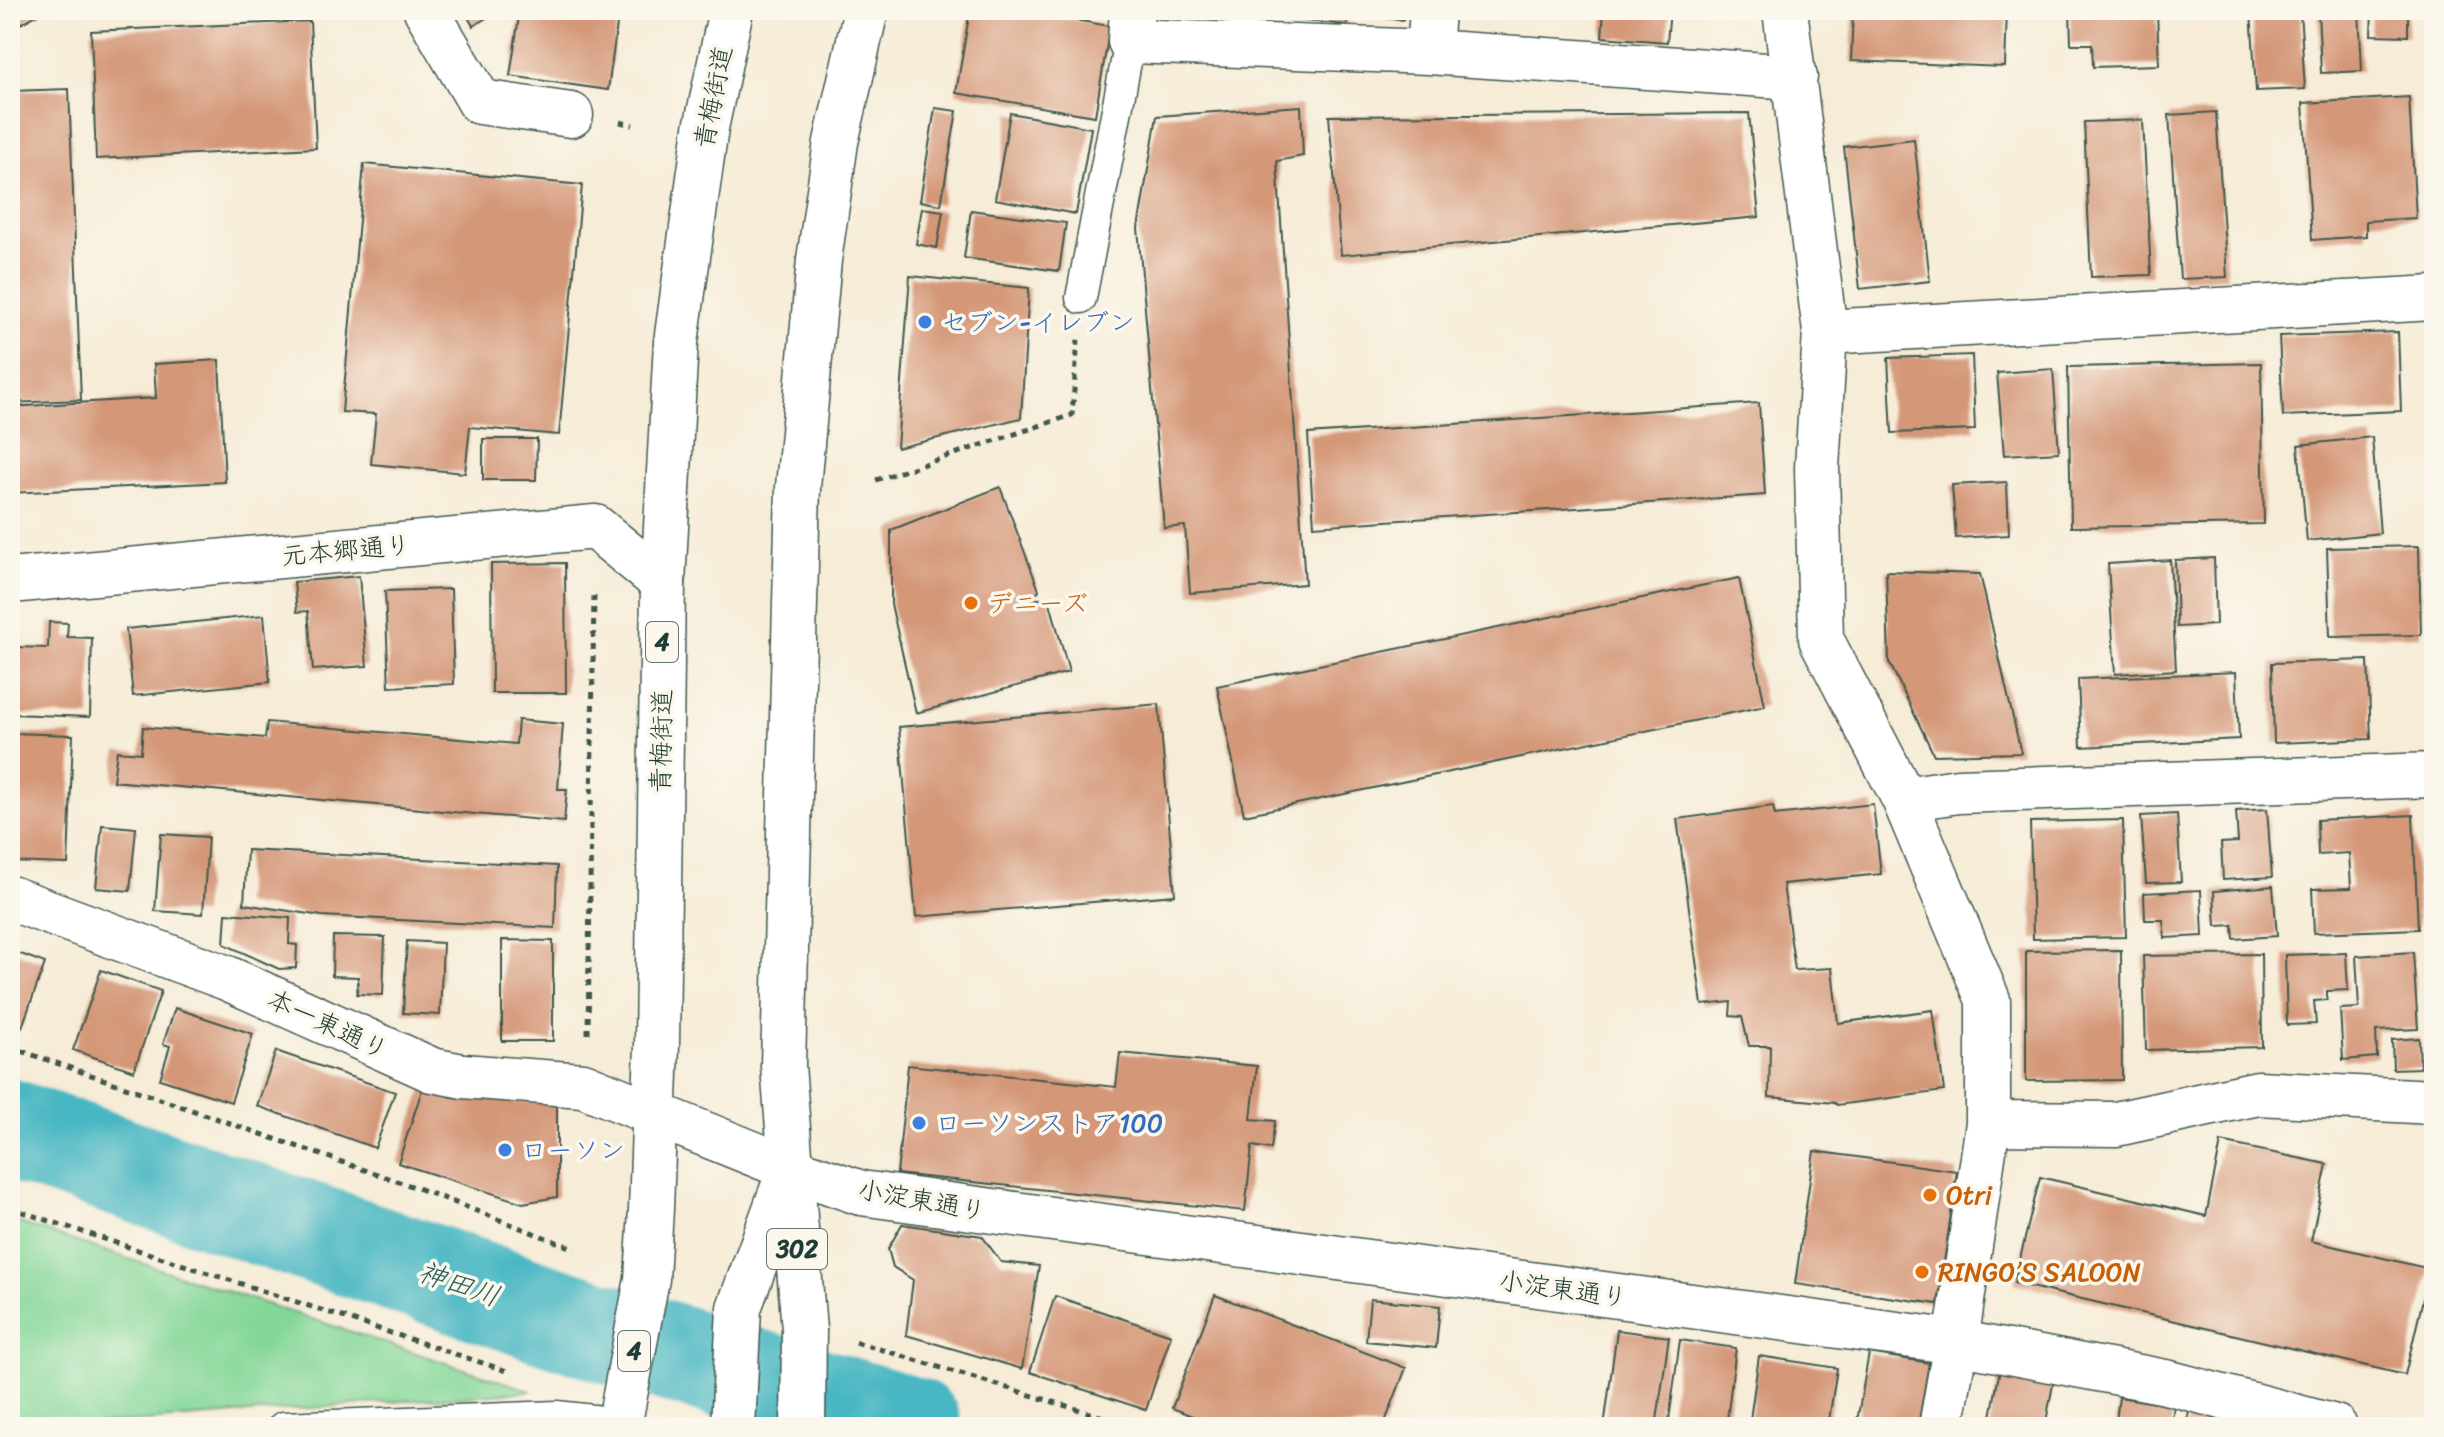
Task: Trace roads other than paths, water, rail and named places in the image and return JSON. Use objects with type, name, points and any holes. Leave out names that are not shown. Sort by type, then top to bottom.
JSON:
[{"type":"street","points":[[426,10],[480,102],[571,115]]},
{"type":"street","name":"青梅街道","points":[[620,1425],[647,1279],[655,1113],[663,583],[676,342],[706,128],[731,10]]},
{"type":"street","points":[[733,1427],[739,1308],[789,1168],[783,1066],[798,487],[819,260],[836,142],[866,10]]},
{"type":"street","points":[[1785,10],[1825,332],[1817,468],[1821,639],[1904,799],[1988,1000],[1988,1123],[1941,1427]]},
{"type":"street","points":[[1131,26],[1430,31],[1795,77]]},
{"type":"street","points":[[1825,332],[2434,298]]},
{"type":"street","name":"元本郷通り","points":[[10,581],[595,527],[663,583]]},
{"type":"street","points":[[1904,799],[1958,791],[2434,775]]},
{"type":"street","name":"本一東通り","points":[[10,898],[227,978],[432,1070],[463,1076],[583,1085],[655,1113]]},
{"type":"street","points":[[1988,1123],[2116,1124],[2258,1093],[2434,1102]]},
{"type":"street","name":"小淀東通り","points":[[655,1113],[789,1168],[877,1196],[1956,1342],[2166,1382],[2335,1427]]},
{"type":"street","name":"302","points":[[789,1168],[804,1330],[803,1427]]},
{"type":"lane","points":[[1081,298],[1131,26]]},
{"type":"lane","points":[[283,1427],[557,1416],[620,1425]]},
{"type":"waterway","name":"神田川","points":[[10,1129],[547,1314],[912,1427]]},
{"type":"place","name":"セブン-イレブン","points":[[925,322]]},
{"type":"place","name":"デニーズ","points":[[971,603]]},
{"type":"place","name":"ローソンストア100","points":[[919,1123]]},
{"type":"place","name":"ローソン","points":[[505,1150]]},
{"type":"place","name":"Otri","points":[[1930,1195]]},
{"type":"place","name":"RINGO’S SALOON","points":[[1922,1272]]}]
